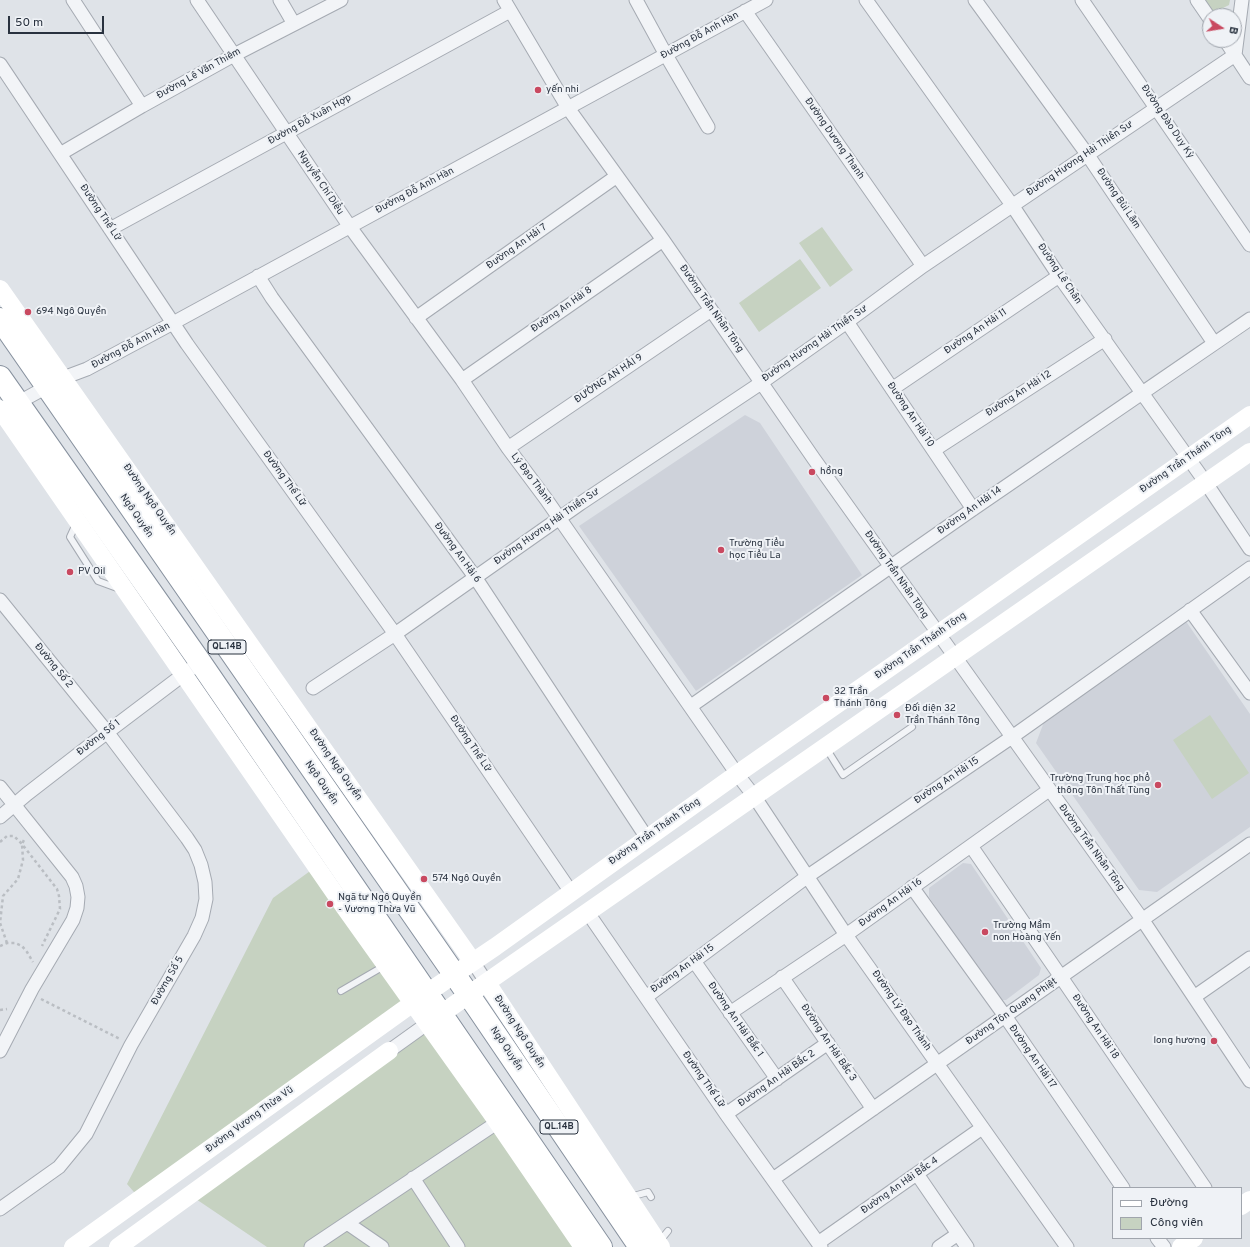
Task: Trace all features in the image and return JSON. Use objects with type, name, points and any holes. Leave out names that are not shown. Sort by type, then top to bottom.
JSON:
[{"type":"highway","name":"Ngô Quyền","points":[[0,320],[55,382],[454,974],[478,989],[657,1242]]},
{"type":"highway","name":"QL.14B","points":[[0,377],[5,410],[97,547],[192,668],[434,1019],[601,1247]]},
{"type":"street","points":[[73,0],[142,106]]},
{"type":"street","name":"Nguyễn Chí Diểu","points":[[197,0],[350,227]]},
{"type":"street","points":[[280,0],[294,24]]},
{"type":"street","name":"Đường Lê Văn Thiêm","points":[[60,154],[234,55],[341,0]]},
{"type":"street","points":[[636,0],[708,127]]},
{"type":"street","name":"Đường Đỗ Anh Hàn","points":[[5,410],[55,382],[87,369],[173,323],[766,0]]},
{"type":"street","name":"Đường Lê Chân","points":[[866,0],[1012,205],[1059,276],[1206,483],[1250,549]]},
{"type":"street","name":"Đường Bùi Lâm","points":[[975,0],[1087,154],[1214,343]]},
{"type":"street","name":"Đường Đào Duy Kỳ","points":[[1082,0],[1250,245]]},
{"type":"street","points":[[1235,55],[1242,0]]},
{"type":"street","name":"Đường Trần Nhân Tông","points":[[507,6],[568,108],[663,240],[890,567],[1142,919],[1250,1081]]},
{"type":"street","name":"Đường Đỗ Xuân Hợp","points":[[110,229],[287,133],[507,6]]},
{"type":"street","name":"Đường Dương Thanh","points":[[745,12],[923,266]]},
{"type":"street","points":[[1230,48],[1250,78]]},
{"type":"street","name":"Đường Hương Hải Thiền Sư","points":[[314,688],[395,634],[560,518],[761,383],[923,266],[1235,55]]},
{"type":"street","name":"Đường Thế Lữ","points":[[0,64],[173,323],[395,634],[571,892]]},
{"type":"street","name":"Đường An Hải 7","points":[[416,318],[618,176]]},
{"type":"street","name":"Lý Đạo Thành","points":[[350,227],[462,380],[508,448],[560,518],[737,774]]},
{"type":"street","name":"Đường An Hải 8","points":[[462,380],[663,240]]},
{"type":"street","name":"Đường An Hải 6","points":[[258,276],[272,298],[475,577],[647,838]]},
{"type":"street","name":"Đường An Hải 11","points":[[892,389],[1059,276]]},
{"type":"street","name":"Đường Ngô Quyền","points":[[0,289],[55,382],[473,962],[478,989],[628,1197],[657,1242]]},
{"type":"street","name":"ĐƯỜNG AN HẢl 9","points":[[508,448],[711,310]]},
{"type":"street","name":"Đường An Hải 14","points":[[691,706],[973,509],[1250,319]]},
{"type":"street","name":"Đường An Hải 10","points":[[847,322],[973,509]]},
{"type":"street","name":"Đường An Hải 12","points":[[934,450],[1105,339]]},
{"type":"street","points":[[5,410],[77,521],[97,547],[126,591],[192,668],[386,965],[420,998]]},
{"type":"street","name":"Đường Trần Thánh Tông","points":[[454,974],[1250,415]]},
{"type":"street","points":[[118,1247],[434,1019],[1250,452]]},
{"type":"street","name":"Đường An Hải 15","points":[[646,997],[808,876],[1012,737],[1250,568]]},
{"type":"street","name":"Đường Số 2","points":[[0,600],[107,732]]},
{"type":"street","points":[[1190,610],[1250,693]]},
{"type":"street","name":"Đường Số 1","points":[[0,817],[14,804],[192,668]]},
{"type":"street","name":"Đường Số 5","points":[[0,1209],[59,1167],[86,1134],[131,1045],[194,936],[202,918],[206,900],[205,882],[201,865],[195,850],[107,732]]},
{"type":"street","name":"Đường Lý Đạo Thành","points":[[737,774],[754,796],[846,935],[1067,1247]]},
{"type":"street","points":[[0,787],[72,877],[76,886],[78,897],[77,908],[73,920],[30,993],[0,1051]]},
{"type":"street","name":"Đường An Hải 16","points":[[730,1013],[846,935],[1049,790]]},
{"type":"street","name":"Đường Tôn Quang Phiệt","points":[[773,1178],[1250,844]]},
{"type":"street","name":"Đường An Hải 18","points":[[971,846],[1204,1187]]},
{"type":"street","name":"Đường An Hải 17","points":[[912,888],[1005,1016],[1122,1187]]},
{"type":"street","name":"Đường Thế Lữ","points":[[588,913],[726,1114],[820,1245]]},
{"type":"street","points":[[1194,997],[1250,958]]},
{"type":"street","name":"Đường An Hải Bắc 1","points":[[694,961],[777,1079]]},
{"type":"street","name":"Đường Vương Thừa Vũ","points":[[73,1247],[454,974]]},
{"type":"street","name":"Đường An Hải Bắc 3","points":[[782,977],[873,1109]]},
{"type":"street","points":[[434,1019],[498,1122],[583,1247]]},
{"type":"street","name":"Đường An Hải Bắc 2","points":[[726,1114],[828,1043]]},
{"type":"street","points":[[311,1247],[498,1122]]},
{"type":"street","name":"Đường An Hải Bắc 4","points":[[820,1245],[982,1128]]},
{"type":"street","points":[[917,1174],[967,1247]]},
{"type":"street","points":[[413,1178],[458,1247]]},
{"type":"street","points":[[347,1223],[382,1247]]},
{"type":"street","points":[[939,1247],[958,1234]]},
{"type":"street","points":[[1158,1239],[1164,1247]]},
{"type":"street","points":[[1181,1247],[1193,1239]]},
{"type":"lane","points":[[825,747],[843,775],[912,727]]},
{"type":"lane","points":[[341,991],[386,965]]},
{"type":"lane","points":[[628,1197],[648,1192],[651,1197]]},
{"type":"path","points":[[7,943],[0,923],[3,896],[18,879],[23,860],[22,844],[32,827]]},
{"type":"path","points":[[0,842],[6,836],[14,836],[57,889],[60,909],[40,949]]},
{"type":"path","points":[[0,946],[7,943],[15,943],[22,946],[33,962],[36,956]]},
{"type":"path","points":[[30,993],[131,1045]]},
{"type":"path","points":[[0,1010],[9,1009]]},
{"type":"shaded area","name":"Trường Tiểu học Tiểu La","points":[[745,415],[760,423],[862,575],[696,691],[579,526]]},
{"type":"shaded area","name":"Trường Trung học phổ thông Tôn Thất Tùng","points":[[1185,620],[1250,714],[1250,827],[1157,892],[1139,890],[1036,743],[1044,722]]},
{"type":"shaded area","name":"Trường Mầm non Hoàng Yến","points":[[963,863],[971,864],[1041,968],[1039,975],[1006,1000],[999,1000],[929,897],[929,888]]},
{"type":"green space","points":[[1205,0],[1230,0],[1229,5],[1223,8],[1210,8]]},
{"type":"green space","points":[[822,227],[853,270],[830,287],[799,243]]},
{"type":"green space","points":[[800,259],[821,288],[759,332],[739,303]]},
{"type":"green space","points":[[1210,715],[1249,773],[1212,799],[1173,740]]},
{"type":"green space","points":[[317,866],[413,1003],[140,1199],[127,1184],[273,898]]},
{"type":"green space","points":[[427,1023],[582,1247],[267,1247],[190,1195]]},
{"type":"place","name":"yến nhi","points":[[538,90]]},
{"type":"place","name":"694 Ngô Quyền","points":[[28,312]]},
{"type":"place","name":"hồng","points":[[812,472]]},
{"type":"place","name":"Trường Tiểu học Tiểu La","points":[[721,550]]},
{"type":"place","name":"PV Oil","points":[[70,572]]},
{"type":"place","name":"32 Trần Thánh Tông","points":[[826,698]]},
{"type":"place","name":"Đối diện 32 Trần Thánh Tông","points":[[897,715]]},
{"type":"place","name":"Trường Trung học phổ thông Tôn Thất Tùng","points":[[1158,785]]},
{"type":"place","name":"574 Ngô Quyền","points":[[424,879]]},
{"type":"place","name":"Ngã tư Ngô Quyền - Vương Thừa Vũ","points":[[330,904]]},
{"type":"place","name":"Trường Mầm non Hoàng Yến","points":[[985,932]]},
{"type":"place","name":"long hương","points":[[1214,1041]]}]
